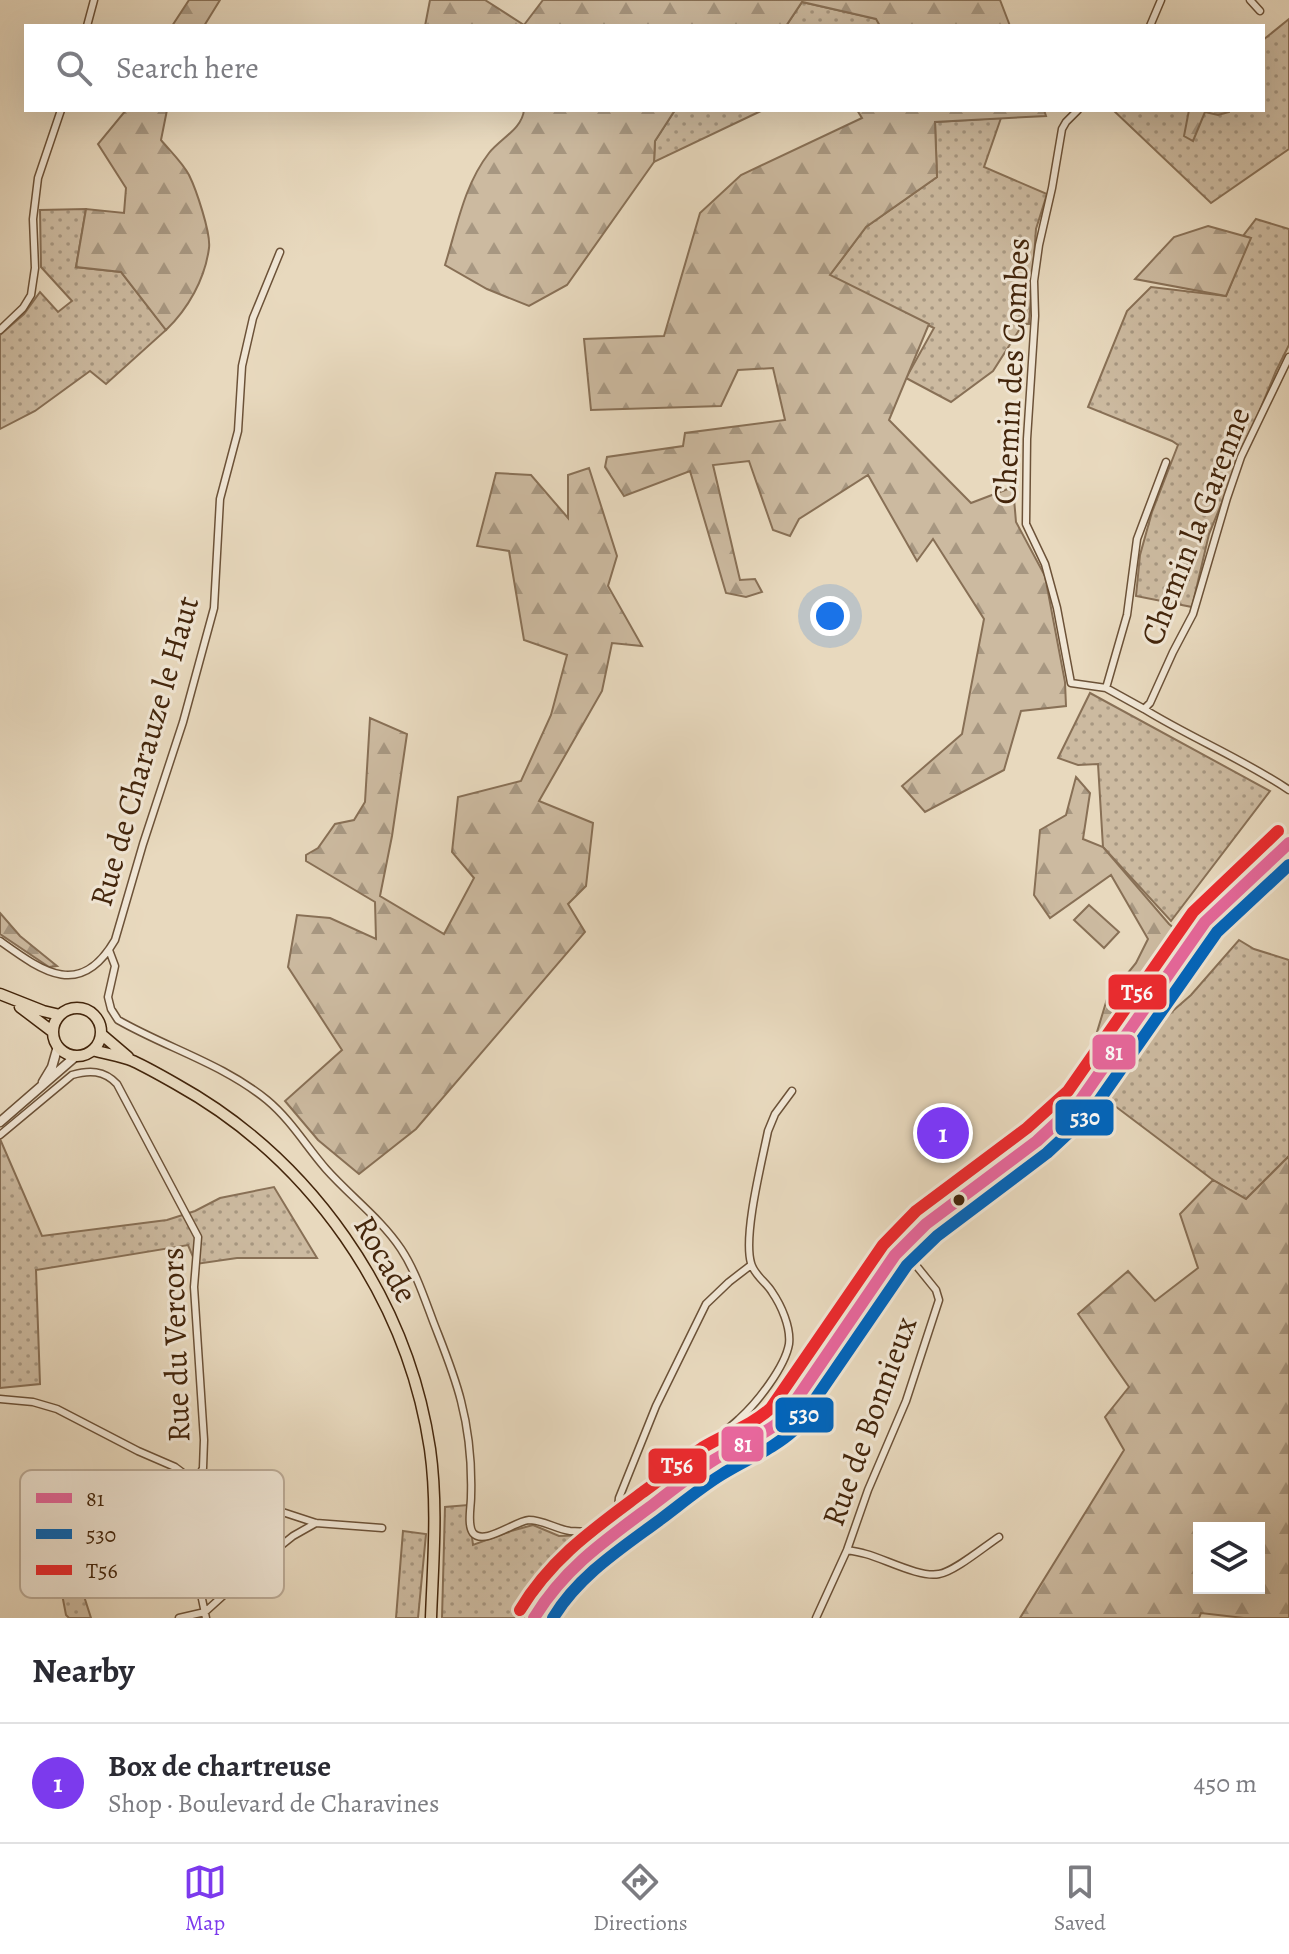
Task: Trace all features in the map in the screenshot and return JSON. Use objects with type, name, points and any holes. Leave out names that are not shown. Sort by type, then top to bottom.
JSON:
[{"type":"main road","points":[[534,1618],[570,1570],[622,1527],[710,1462],[763,1436],[783,1419],[895,1255],[926,1224],[1037,1141],[1070,1112],[1205,922],[1289,843]]},
{"type":"main road","points":[[4,996],[60,1015]]},
{"type":"main road","points":[[4,996],[53,1032]]},
{"type":"main road","points":[[73,1008],[88,1010],[98,1020],[101,1034],[93,1050],[76,1056],[58,1046],[53,1032],[60,1015],[73,1008]]},
{"type":"main road","name":"Rocade","points":[[101,1034],[132,1061]]},
{"type":"main road","name":"Rocade","points":[[93,1050],[132,1061],[192,1093],[252,1136],[316,1199],[365,1269],[398,1334],[425,1422],[435,1498],[428,1618]]},
{"type":"street","points":[[88,24],[94,0]]},
{"type":"street","points":[[1151,24],[1161,0]]},
{"type":"street","points":[[1250,0],[1260,11]]},
{"type":"street","points":[[0,330],[23,308],[31,295],[35,268],[33,219],[38,178],[60,112]]},
{"type":"street","name":"Chemin des Combes","points":[[1076,112],[1062,129],[1034,281],[1035,339],[1027,453],[1026,524],[1045,564],[1071,683],[1106,688]]},
{"type":"street","name":"Rue de Charauze le Haut","points":[[0,941],[35,966],[56,974],[70,975],[97,964],[115,940],[183,722],[214,608],[220,499],[238,431],[242,366],[253,318],[280,252]]},
{"type":"street","name":"Chemin la Garenne","points":[[1144,709],[1150,703],[1193,614],[1241,457],[1289,357]]},
{"type":"street","points":[[1166,462],[1137,539],[1127,615],[1106,688],[1170,725],[1219,748],[1289,790]]},
{"type":"street","points":[[109,950],[115,966],[108,997],[118,1020],[232,1076],[267,1100],[400,1249],[425,1302],[461,1398],[472,1478],[471,1530],[481,1538],[528,1520],[572,1531],[600,1531],[607,1539]]},
{"type":"street","points":[[38,1090],[52,1067],[58,1046]]},
{"type":"street","points":[[0,1122],[76,1056]]},
{"type":"street","name":"Rue du Vercors","points":[[0,1135],[72,1075],[86,1071],[100,1072],[117,1084],[198,1237],[194,1287],[204,1440],[202,1470]]},
{"type":"street","points":[[710,1462],[713,1444],[762,1394],[783,1361],[789,1344],[788,1329],[773,1292],[751,1265],[748,1245],[768,1131],[775,1114],[792,1091]]},
{"type":"street","name":"Rue de Bonnieux","points":[[816,1618],[847,1550],[868,1490],[906,1401],[939,1300],[936,1290],[902,1248]]},
{"type":"street","points":[[622,1527],[617,1518],[619,1498],[656,1406],[706,1304],[751,1265]]},
{"type":"street","points":[[0,1399],[33,1402],[57,1409],[179,1470]]},
{"type":"street","points":[[284,1513],[316,1523],[382,1528]]},
{"type":"street","points":[[284,1543],[316,1523]]},
{"type":"street","points":[[847,1550],[935,1575],[952,1569],[999,1537]]},
{"type":"street","points":[[179,1618],[205,1615],[223,1598]]},
{"type":"street","points":[[553,1618],[556,1609]]},
{"type":"green space","points":[[189,0],[220,0],[205,24],[173,24]]},
{"type":"green space","points":[[430,0],[485,0],[522,24],[425,24]]},
{"type":"green space","points":[[543,0],[1000,0],[1009,24],[879,24],[876,19],[802,2],[787,24],[525,24]]},
{"type":"green space","points":[[802,2],[877,19],[879,24],[787,24]]},
{"type":"green space","points":[[1289,19],[1289,149],[1211,203],[1115,112],[1265,112],[1265,38]]},
{"type":"green space","points":[[124,112],[167,112],[161,140],[189,175],[208,232],[209,248],[199,282],[188,303],[166,330],[121,272],[76,267],[86,209],[124,213],[126,188],[98,144]]},
{"type":"green space","points":[[523,112],[674,112],[655,141],[654,162],[567,285],[529,306],[487,289],[445,265],[462,207],[480,165]]},
{"type":"green space","points":[[674,112],[759,112],[654,162],[655,141]]},
{"type":"green space","points":[[858,112],[1045,112],[1046,116],[935,122],[937,177],[866,227],[830,275],[929,324],[889,420],[971,503],[1013,487],[1016,522],[1045,576],[1065,682],[1066,706],[1021,711],[1004,770],[925,812],[902,786],[962,734],[984,619],[933,539],[917,561],[868,475],[799,519],[790,536],[773,530],[749,461],[713,465],[740,580],[755,579],[762,592],[746,597],[726,593],[690,471],[624,496],[605,467],[607,457],[683,446],[685,433],[785,420],[773,368],[738,370],[721,406],[591,410],[584,339],[664,336],[700,213],[741,175],[862,118]]},
{"type":"green space","points":[[1189,112],[1205,112],[1193,141],[1184,136]]},
{"type":"green space","points":[[1001,118],[984,167],[1047,194],[1036,229],[1029,324],[1023,324],[993,371],[951,402],[906,378],[934,328],[829,276],[866,227],[937,177],[935,122]]},
{"type":"green space","points":[[86,209],[76,267],[121,272],[166,330],[106,384],[90,371],[35,411],[0,429],[0,335],[24,314],[40,292],[58,312],[72,301],[41,267],[40,210]]},
{"type":"green space","points":[[1256,219],[1289,229],[1289,345],[1209,534],[1192,607],[1136,596],[1140,555],[1152,512],[1178,445],[1088,407],[1127,311],[1151,287],[1226,296],[1250,238],[1243,236]]},
{"type":"green space","points":[[1208,226],[1251,238],[1226,296],[1135,279],[1174,237]]},
{"type":"green space","points":[[589,468],[617,556],[608,586],[642,646],[612,643],[602,691],[539,801],[593,823],[586,886],[568,904],[585,932],[416,1129],[359,1174],[318,1140],[285,1101],[342,1050],[288,967],[297,915],[330,918],[376,939],[375,902],[306,861],[306,855],[318,848],[335,824],[354,820],[365,802],[370,718],[407,734],[380,896],[444,934],[474,878],[452,852],[458,797],[521,781],[551,715],[567,655],[524,640],[509,551],[477,546],[496,473],[531,475],[568,518],[568,475]]},
{"type":"green space","points":[[1090,693],[1270,791],[1171,921],[1103,847],[1098,764],[1078,765],[1058,758]]},
{"type":"green space","points":[[1076,777],[1090,793],[1083,839],[1103,847],[1169,924],[1186,938],[1111,1055],[1094,1042],[1107,999],[1136,963],[1148,939],[1111,875],[1050,918],[1034,895],[1040,830],[1066,815]]},
{"type":"green space","points":[[1089,905],[1119,932],[1104,948],[1074,920]]},
{"type":"green space","points":[[0,913],[20,936],[57,966],[49,967],[0,934]]},
{"type":"green space","points":[[1239,940],[1254,949],[1289,960],[1289,1156],[1246,1199],[1213,1180],[1107,1100],[1128,1050],[1191,995]]},
{"type":"green space","points":[[0,1139],[42,1236],[167,1220],[195,1211],[220,1198],[274,1187],[317,1258],[237,1258],[196,1264],[188,1245],[36,1270],[40,1384],[0,1388]]},
{"type":"green space","points":[[1289,1156],[1289,1618],[1244,1618],[1201,1613],[1199,1618],[1020,1618],[1124,1450],[1105,1417],[1129,1387],[1078,1314],[1128,1271],[1155,1301],[1198,1268],[1180,1214],[1213,1180],[1246,1199]]},
{"type":"green space","points":[[468,1505],[473,1545],[533,1525],[559,1536],[592,1535],[531,1606],[525,1618],[442,1618],[445,1507]]},
{"type":"green space","points":[[403,1531],[426,1534],[418,1618],[396,1618]]},
{"type":"green space","points":[[63,1598],[85,1598],[91,1618],[69,1618]]},
{"type":"transit line","name":"T56","points":[[520,1610],[546,1574],[591,1531],[695,1453],[771,1408],[883,1245],[916,1211],[1027,1128],[1068,1091],[1193,912],[1278,831]]},
{"type":"transit line","name":"81","points":[[534,1618],[559,1584],[604,1542],[709,1463],[766,1432],[783,1419],[895,1255],[926,1224],[1037,1141],[1080,1101],[1205,922],[1289,843]]},
{"type":"transit line","name":"530","points":[[553,1618],[575,1588],[617,1552],[713,1480],[768,1449],[794,1430],[907,1265],[937,1236],[1047,1153],[1091,1112],[1217,932],[1289,865]]},
{"type":"place","name":"Box de chartreuse","points":[[943,1133]]}]
